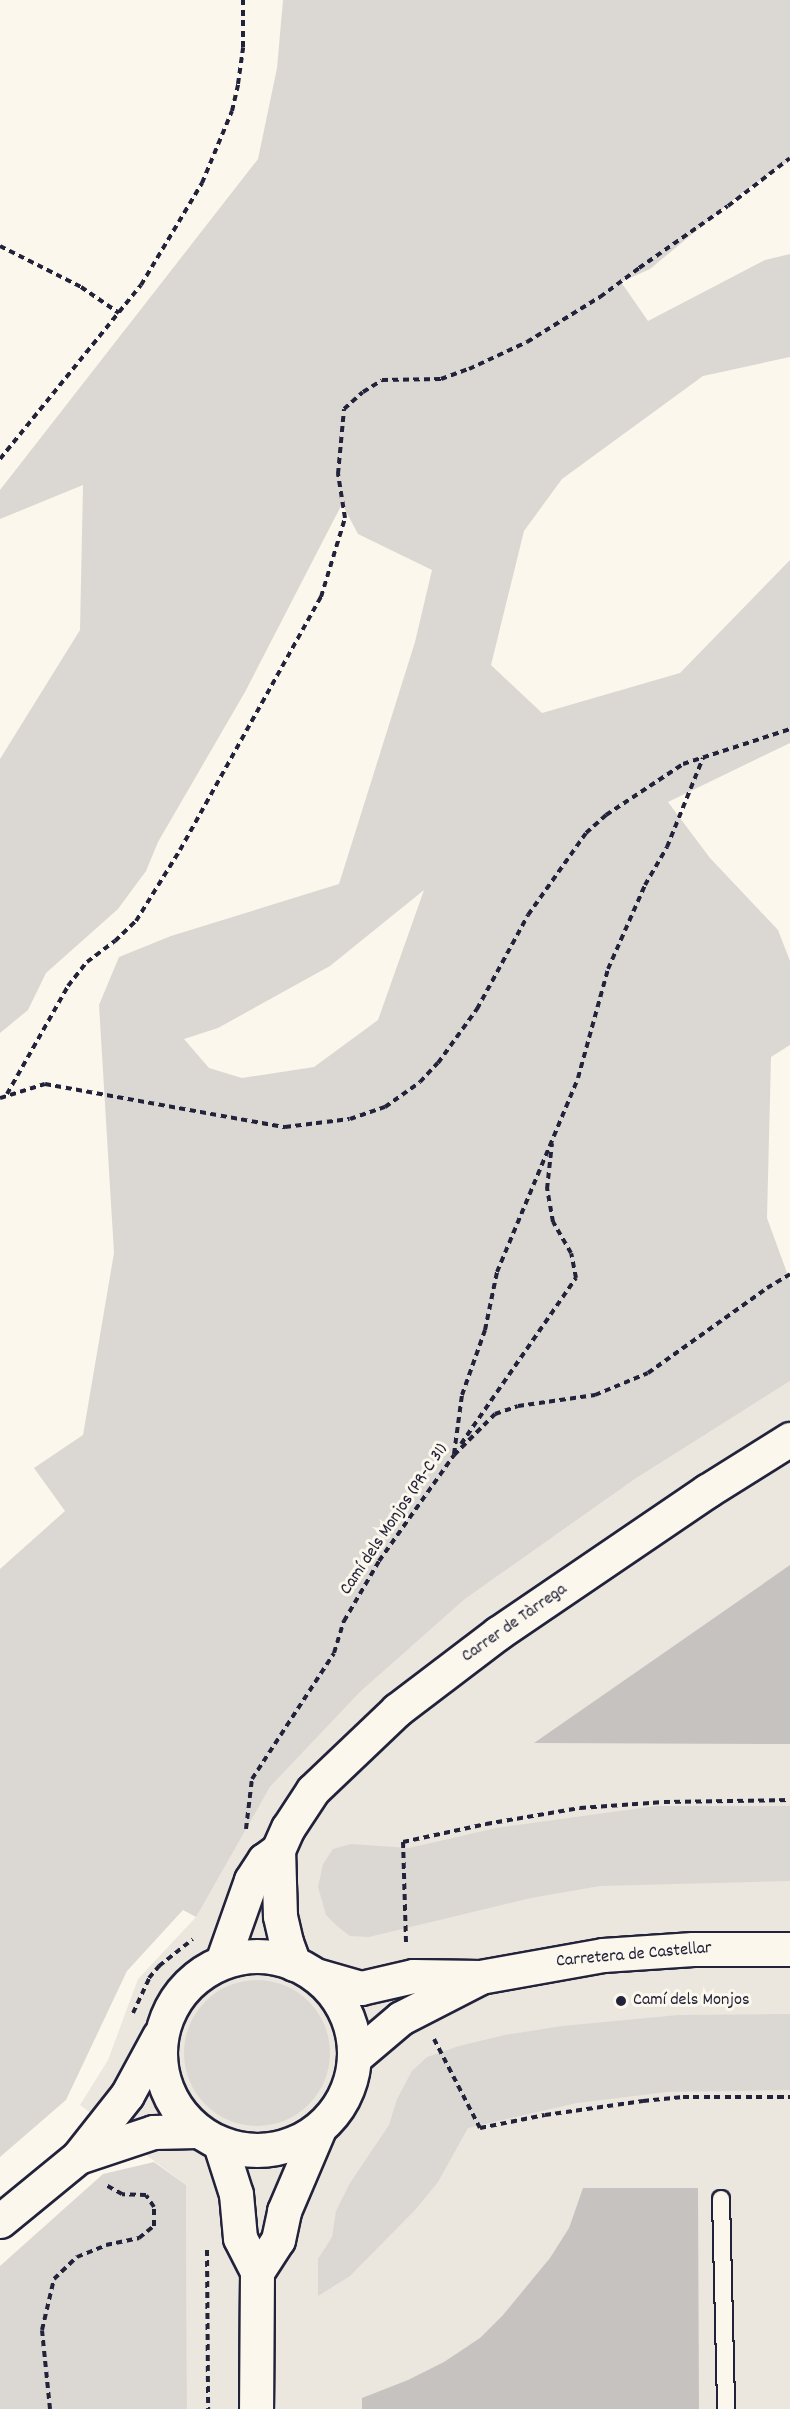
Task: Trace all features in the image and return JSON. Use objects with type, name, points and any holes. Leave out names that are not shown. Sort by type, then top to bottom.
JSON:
[{"type":"street","name":"Carrer de Tàrrega","points":[[305,1970],[280,1916],[278,1850],[288,1828],[314,1790],[397,1710],[498,1633],[708,1491],[790,1439]]},
{"type":"street","name":"Carrer de Tàrrega","points":[[222,1962],[251,1880],[264,1860],[278,1850]]},
{"type":"street","name":"Carretera de Castellar","points":[[305,1970],[361,1988],[413,1976],[480,1977],[603,1955],[693,1949],[790,1948]]},
{"type":"street","points":[[88,2169],[161,2031],[173,2002],[194,1978],[222,1962],[250,1956],[266,1956],[305,1970],[330,1989],[342,2006],[353,2038],[355,2057],[346,2091],[335,2112],[319,2129],[301,2140],[271,2149],[240,2150],[209,2137],[183,2118],[165,2086],[159,2050],[161,2031]]},
{"type":"street","name":"Carretera de Castellar","points":[[355,2057],[400,2018],[480,1977]]},
{"type":"street","points":[[257,2272],[278,2240],[284,2211],[319,2129]]},
{"type":"street","points":[[0,2221],[153,2132],[209,2137]]},
{"type":"street","points":[[209,2137],[236,2194],[240,2238],[257,2272],[256,2409]]},
{"type":"lane","points":[[721,2199],[726,2409]]},
{"type":"path","points":[[0,459],[141,285],[202,183],[222,136],[238,84],[243,47],[243,0]]},
{"type":"path","points":[[7,1094],[29,1050],[68,986],[87,962],[136,921],[180,850],[321,597],[345,518],[338,474],[344,409],[363,392],[382,380],[441,379],[469,369],[527,342],[600,297],[728,206],[790,158]]},
{"type":"path","points":[[0,246],[81,287],[119,313]]},
{"type":"path","points":[[0,1098],[45,1084],[285,1127],[350,1119],[385,1107],[420,1082],[438,1063],[477,1009],[528,915],[586,833],[606,814],[654,780],[683,764],[790,729]]},
{"type":"path","points":[[454,1455],[462,1395],[485,1330],[497,1272],[585,1056],[608,969],[641,894],[667,847],[703,758]]},
{"type":"path","points":[[454,1455],[576,1278],[571,1253],[553,1222],[547,1189],[553,1137]]},
{"type":"path","name":"Camí dels Monjos (PR-C 31)","points":[[244,1836],[248,1826],[252,1779],[334,1653],[344,1621],[380,1561],[454,1455],[495,1414],[518,1406],[594,1395],[648,1373],[766,1288],[790,1274]]},
{"type":"path","points":[[408,1952],[403,1842],[486,1824],[580,1808],[664,1802],[790,1800]]},
{"type":"path","points":[[433,2037],[480,2128],[545,2115],[682,2097],[790,2097]]},
{"type":"path","points":[[50,2409],[42,2330],[54,2279],[77,2257],[106,2245],[139,2238],[154,2226],[154,2207],[146,2194],[122,2194],[88,2169]]},
{"type":"path","points":[[207,2245],[208,2409]]},
{"type":"shaded area","points":[[283,0],[790,0],[790,160],[743,192],[650,269],[621,282],[648,321],[765,260],[790,254],[790,357],[703,376],[562,479],[524,531],[491,665],[542,713],[680,673],[790,560],[790,743],[668,802],[710,858],[778,930],[790,961],[790,1045],[771,1057],[767,1218],[790,1281],[790,1381],[635,1479],[465,1599],[360,1692],[270,1787],[196,1917],[183,1910],[127,1971],[66,2100],[0,2157],[0,1569],[65,1511],[34,1468],[83,1435],[114,1253],[99,1005],[119,957],[171,936],[339,884],[415,642],[432,570],[358,534],[342,504],[245,692],[158,842],[146,871],[118,909],[46,973],[28,1010],[0,1033],[0,759],[80,630],[83,485],[0,519],[0,490],[258,159],[277,68]],"holes":[[[424,890],[378,1020],[314,1067],[242,1078],[209,1068],[184,1039],[218,1028],[330,966]]]},
{"type":"shaded area","points":[[790,1381],[790,2409],[187,2409],[186,2185],[80,2105],[108,2060],[138,1979],[196,1917],[227,1857],[270,1787],[360,1692],[465,1599],[635,1479]]},
{"type":"shaded area","points":[[656,1806],[790,1806],[790,1881],[600,1886],[531,1898],[369,1937],[350,1936],[337,1926],[326,1915],[318,1887],[323,1864],[333,1849],[351,1844],[409,1848],[496,1828]]},
{"type":"shaded area","points":[[257,1980],[285,1986],[309,2001],[324,2025],[330,2053],[324,2081],[309,2105],[285,2120],[257,2126],[229,2120],[205,2105],[190,2081],[184,2053],[190,2025],[205,2001],[229,1986]]},
{"type":"shaded area","points":[[790,2014],[790,2090],[667,2092],[577,2103],[468,2128],[438,2182],[415,2210],[350,2276],[318,2296],[318,2259],[332,2237],[336,2211],[350,2183],[389,2125],[397,2099],[412,2071],[427,2057],[459,2046],[505,2035],[562,2026],[678,2015]]},
{"type":"shaded area","points":[[154,2162],[186,2185],[187,2409],[0,2409],[0,2266],[103,2174]]},
{"type":"building","points":[[790,1565],[790,1744],[534,1743],[704,1625]]},
{"type":"building","points":[[583,2188],[698,2188],[699,2409],[362,2409],[362,2398],[408,2380],[444,2362],[480,2338],[503,2315],[550,2258],[569,2228]]},
{"type":"place","name":"Camí dels Monjos","points":[[621,2001]]}]
